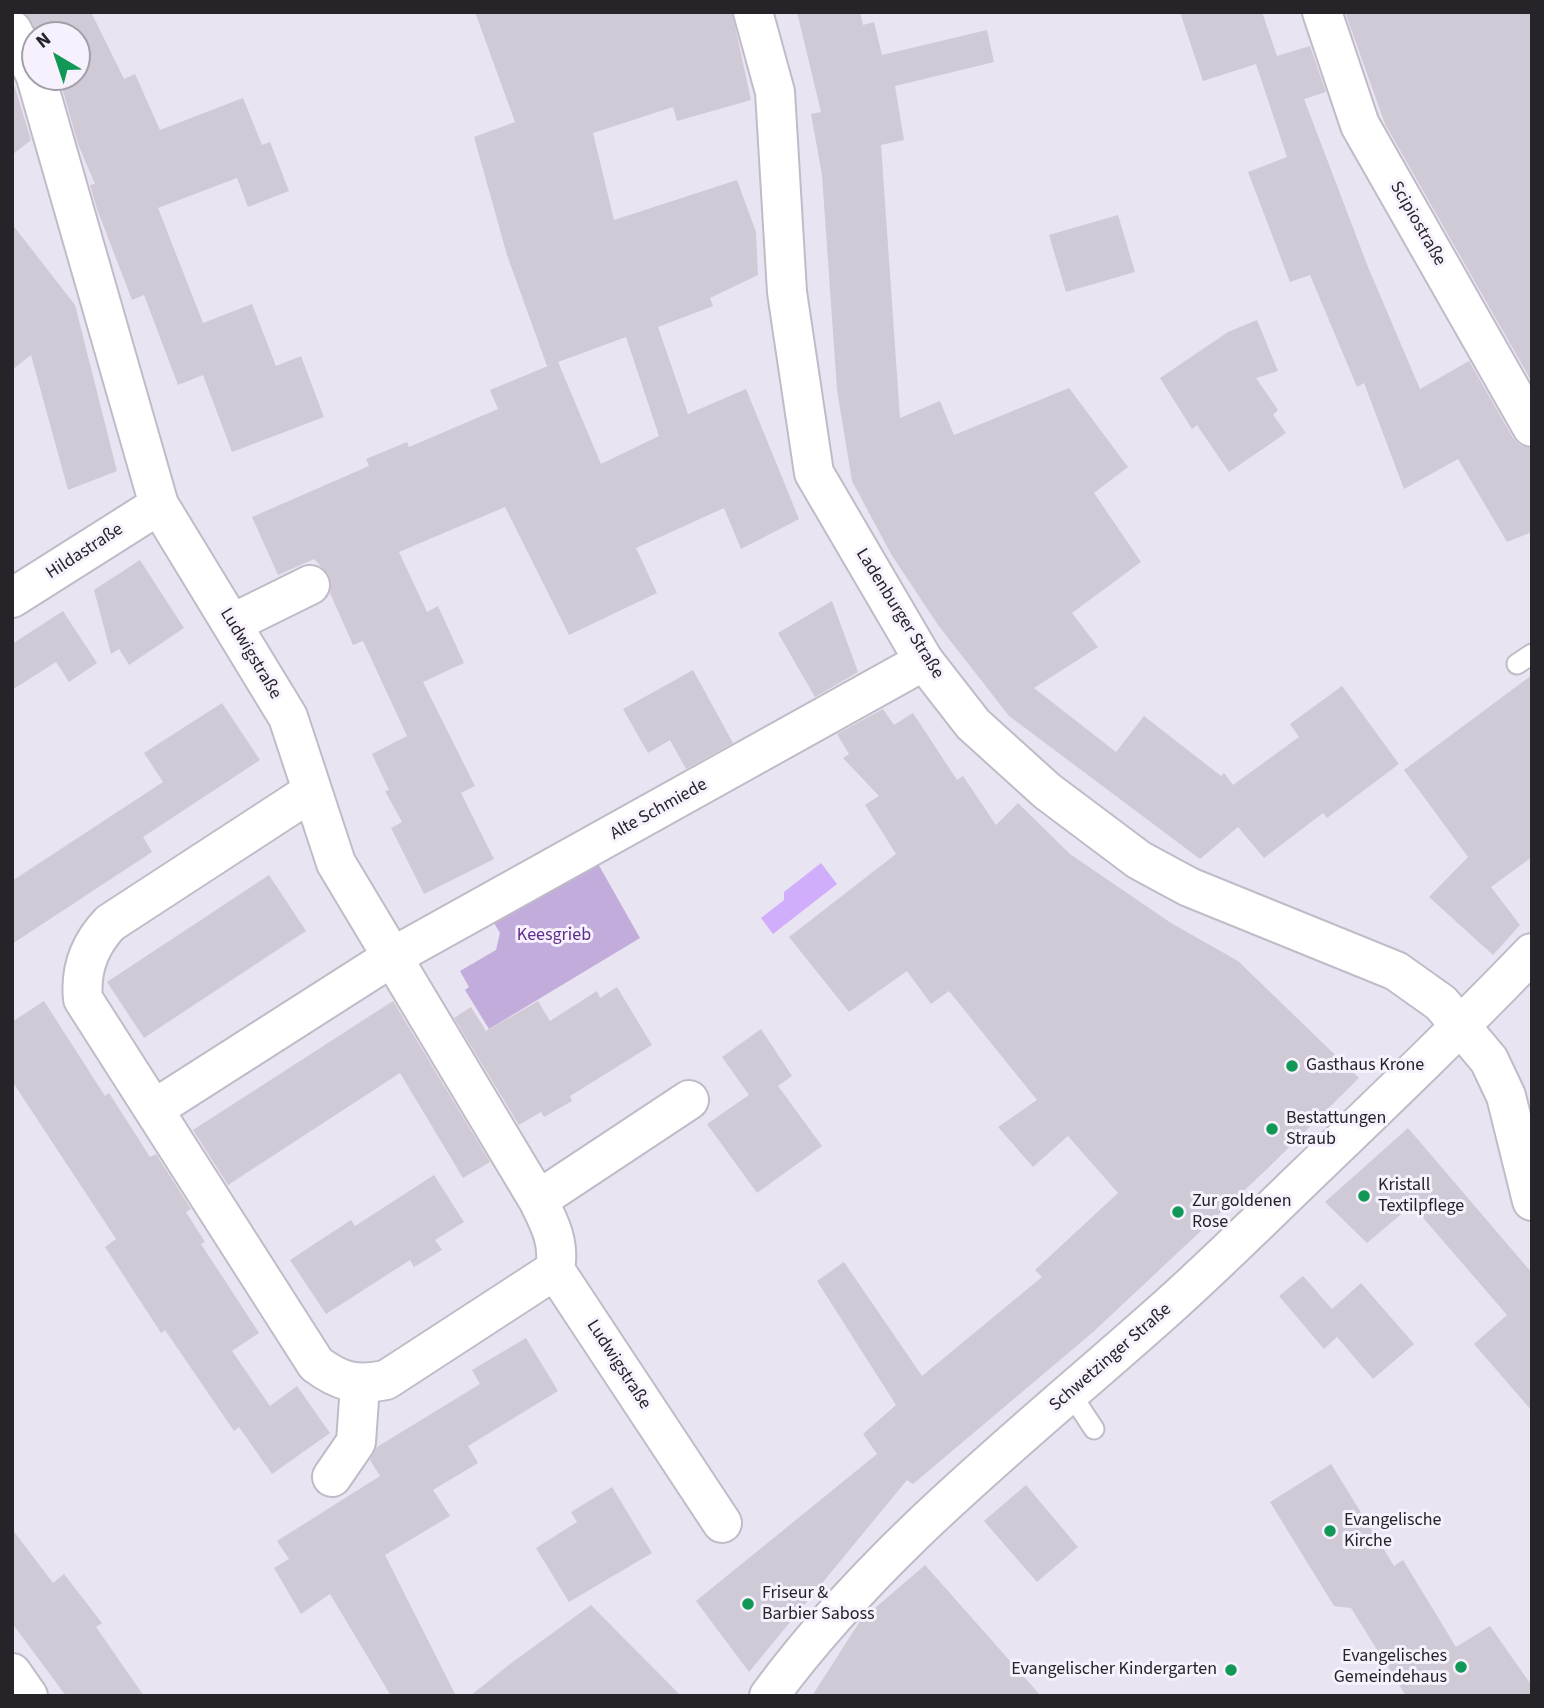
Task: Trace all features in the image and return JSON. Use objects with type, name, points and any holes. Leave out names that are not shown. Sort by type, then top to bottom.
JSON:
[{"type":"street","name":"Ladenburger Straße","points":[[752,12],[775,92],[787,292],[814,473],[924,661],[973,724],[1047,791],[1139,860],[1189,887],[1396,971],[1441,1003],[1489,1060],[1506,1096],[1532,1201]]},
{"type":"street","name":"Scipiostraße","points":[[1322,12],[1360,125],[1532,427]]},
{"type":"street","name":"Ludwigstraße","points":[[12,30],[21,48]]},
{"type":"street","name":"Ludwigstraße","points":[[40,91],[159,505],[288,717],[336,863],[538,1200],[552,1227],[559,1252],[555,1270],[722,1523]]},
{"type":"street","name":"Hildastraße","points":[[12,598],[159,505]]},
{"type":"street","points":[[233,623],[310,585]]},
{"type":"street","name":"Alte Schmiede","points":[[392,957],[924,661]]},
{"type":"street","points":[[311,792],[110,923],[96,938],[81,984],[83,999],[316,1364],[336,1379],[360,1385],[386,1380],[555,1270]]},
{"type":"street","name":"Schwetzinger Straße","points":[[769,1696],[811,1640],[884,1560],[939,1506],[1184,1293],[1462,1026],[1532,953]]},
{"type":"street","points":[[154,1109],[392,957]]},
{"type":"street","points":[[538,1200],[689,1100]]},
{"type":"street","points":[[332,1477],[356,1442],[360,1385]]},
{"type":"street","points":[[12,1674],[29,1696]]},
{"type":"lane","points":[[1071,1394],[1094,1429]]},
{"type":"green space","name":"Keesgrieb","points":[[597,862],[640,938],[489,1029],[465,990],[469,987],[460,971],[496,950],[500,933],[491,918]]},
{"type":"shaded area","points":[[821,863],[837,884],[773,934],[761,918],[784,900],[784,892]]},
{"type":"building","points":[[24,12],[91,12],[124,79],[135,74],[160,130],[243,98],[262,145],[270,142],[289,191],[248,207],[237,178],[158,208],[203,323],[252,304],[276,366],[301,356],[324,417],[232,452],[203,375],[178,385],[144,295],[132,300],[97,209],[90,185],[95,184],[78,144],[63,91],[91,91],[91,21],[30,21]]},
{"type":"building","points":[[475,12],[732,12],[751,100],[677,121],[673,107],[593,133],[614,220],[737,180],[756,232],[758,275],[710,298],[713,306],[658,327],[688,414],[746,389],[799,519],[741,549],[724,508],[636,548],[657,593],[569,635],[505,507],[399,552],[427,612],[438,606],[464,663],[423,682],[475,786],[461,793],[494,859],[424,894],[391,828],[402,822],[385,791],[389,790],[372,754],[407,736],[363,641],[353,645],[330,593],[329,575],[314,559],[278,575],[252,517],[369,466],[366,459],[407,442],[409,447],[498,409],[490,390],[553,364],[547,366],[507,255],[474,137],[515,122]],"holes":[[[626,337],[659,436],[601,464],[558,362]]]},
{"type":"building","points":[[797,12],[860,12],[863,25],[874,22],[882,55],[987,30],[994,62],[895,86],[904,140],[881,145],[900,418],[940,401],[954,435],[1069,388],[1128,467],[1094,493],[1141,562],[1072,613],[1098,647],[1034,688],[1116,752],[1144,716],[1221,776],[1224,773],[1233,785],[1299,737],[1290,724],[1342,686],[1399,764],[1327,818],[1323,813],[1264,858],[1238,827],[1200,859],[1009,716],[938,625],[891,554],[852,481],[837,390],[822,175],[811,114],[821,112]]},
{"type":"building","points":[[1180,12],[1262,12],[1277,56],[1310,46],[1326,92],[1304,99],[1368,267],[1420,389],[1469,361],[1513,438],[1520,445],[1532,449],[1532,532],[1507,542],[1458,459],[1404,489],[1364,383],[1357,387],[1310,275],[1290,282],[1248,172],[1287,157],[1256,64],[1203,81]]},
{"type":"building","points":[[1345,12],[1532,12],[1532,382],[1385,124]]},
{"type":"building","points":[[12,78],[31,140],[12,155]]},
{"type":"building","points":[[1118,215],[1135,272],[1066,292],[1049,235]]},
{"type":"building","points":[[12,224],[75,305],[117,471],[68,490],[31,355],[12,370]]},
{"type":"building","points":[[1257,320],[1278,371],[1256,378],[1278,410],[1273,415],[1286,433],[1229,472],[1197,425],[1192,429],[1160,378],[1228,332]]},
{"type":"building","points":[[140,560],[184,628],[129,665],[119,649],[111,654],[94,590]]},
{"type":"building","points":[[832,601],[858,672],[815,697],[778,633]]},
{"type":"building","points":[[63,611],[97,663],[69,682],[56,662],[12,690],[12,644]]},
{"type":"building","points":[[693,670],[733,743],[686,769],[670,740],[648,753],[623,709]]},
{"type":"building","points":[[1532,675],[1532,857],[1491,887],[1520,925],[1493,955],[1429,897],[1468,857],[1404,770]]},
{"type":"building","points":[[222,703],[260,760],[143,837],[152,852],[12,944],[12,881],[163,782],[144,753]]},
{"type":"building","points":[[883,709],[894,725],[913,713],[957,780],[963,776],[996,825],[1018,803],[1070,854],[1171,923],[1238,961],[1359,1078],[1266,1170],[1092,1333],[913,1484],[907,1480],[749,1672],[696,1601],[877,1454],[863,1434],[896,1405],[817,1281],[844,1262],[922,1376],[1042,1277],[1035,1270],[1118,1193],[1068,1136],[1033,1167],[998,1127],[1037,1100],[949,991],[931,1004],[907,971],[849,1012],[789,937],[896,854],[865,805],[879,796],[843,758],[849,754],[837,734]]},
{"type":"building","points":[[269,875],[306,931],[144,1038],[107,982]]},
{"type":"building","points":[[617,987],[652,1045],[570,1096],[572,1101],[544,1117],[541,1112],[519,1125],[454,1018],[471,1007],[486,1031],[538,1001],[550,1021],[597,991],[600,998]]},
{"type":"building","points":[[44,1001],[105,1096],[109,1093],[150,1157],[156,1154],[191,1209],[186,1212],[205,1242],[201,1244],[259,1333],[232,1351],[270,1406],[297,1386],[330,1433],[272,1474],[239,1427],[234,1431],[165,1330],[161,1333],[105,1247],[116,1239],[12,1081],[12,1022]]},
{"type":"building","points":[[393,1001],[490,1162],[463,1178],[400,1073],[228,1185],[193,1130]]},
{"type":"building","points":[[761,1029],[792,1076],[778,1086],[822,1146],[757,1193],[707,1124],[749,1095],[722,1057]]},
{"type":"building","points":[[1408,1128],[1532,1273],[1532,1411],[1474,1344],[1507,1315],[1412,1205],[1367,1243],[1325,1202]]},
{"type":"building","points":[[434,1175],[464,1222],[435,1240],[442,1250],[414,1267],[410,1260],[326,1314],[290,1260],[351,1220],[355,1226]]},
{"type":"building","points":[[1303,1276],[1332,1309],[1361,1283],[1414,1344],[1373,1379],[1337,1337],[1324,1349],[1279,1296]]},
{"type":"building","points":[[526,1338],[558,1391],[468,1446],[478,1463],[433,1490],[450,1516],[385,1555],[456,1696],[391,1696],[330,1594],[301,1614],[274,1568],[289,1559],[277,1541],[380,1476],[370,1460],[377,1447],[480,1384],[472,1370]]},
{"type":"building","points":[[1331,1464],[1394,1566],[1403,1560],[1456,1647],[1490,1626],[1532,1686],[1532,1696],[1406,1696],[1351,1608],[1334,1606],[1270,1502]]},
{"type":"building","points":[[1026,1485],[1078,1547],[1037,1582],[984,1521]]},
{"type":"building","points":[[612,1487],[652,1553],[569,1602],[536,1548],[577,1522],[571,1512]]},
{"type":"building","points":[[12,1529],[53,1583],[64,1574],[102,1623],[96,1627],[144,1696],[66,1696],[12,1623]]},
{"type":"building","points":[[925,1565],[1041,1696],[812,1696],[860,1621]]},
{"type":"building","points":[[591,1605],[681,1696],[470,1696],[510,1664]]},
{"type":"place","name":"Gasthaus Krone","points":[[1292,1066]]},
{"type":"place","name":"Bestattungen Straub","points":[[1272,1129]]},
{"type":"place","name":"Kristall Textilpflege","points":[[1364,1196]]},
{"type":"place","name":"Zur goldenen Rose","points":[[1178,1212]]},
{"type":"place","name":"Evangelische Kirche","points":[[1330,1531]]},
{"type":"place","name":"Friseur & Barbier Saboss","points":[[748,1604]]},
{"type":"place","name":"Evangelisches Gemeindehaus","points":[[1461,1667]]},
{"type":"place","name":"Evangelischer Kindergarten","points":[[1231,1670]]}]
